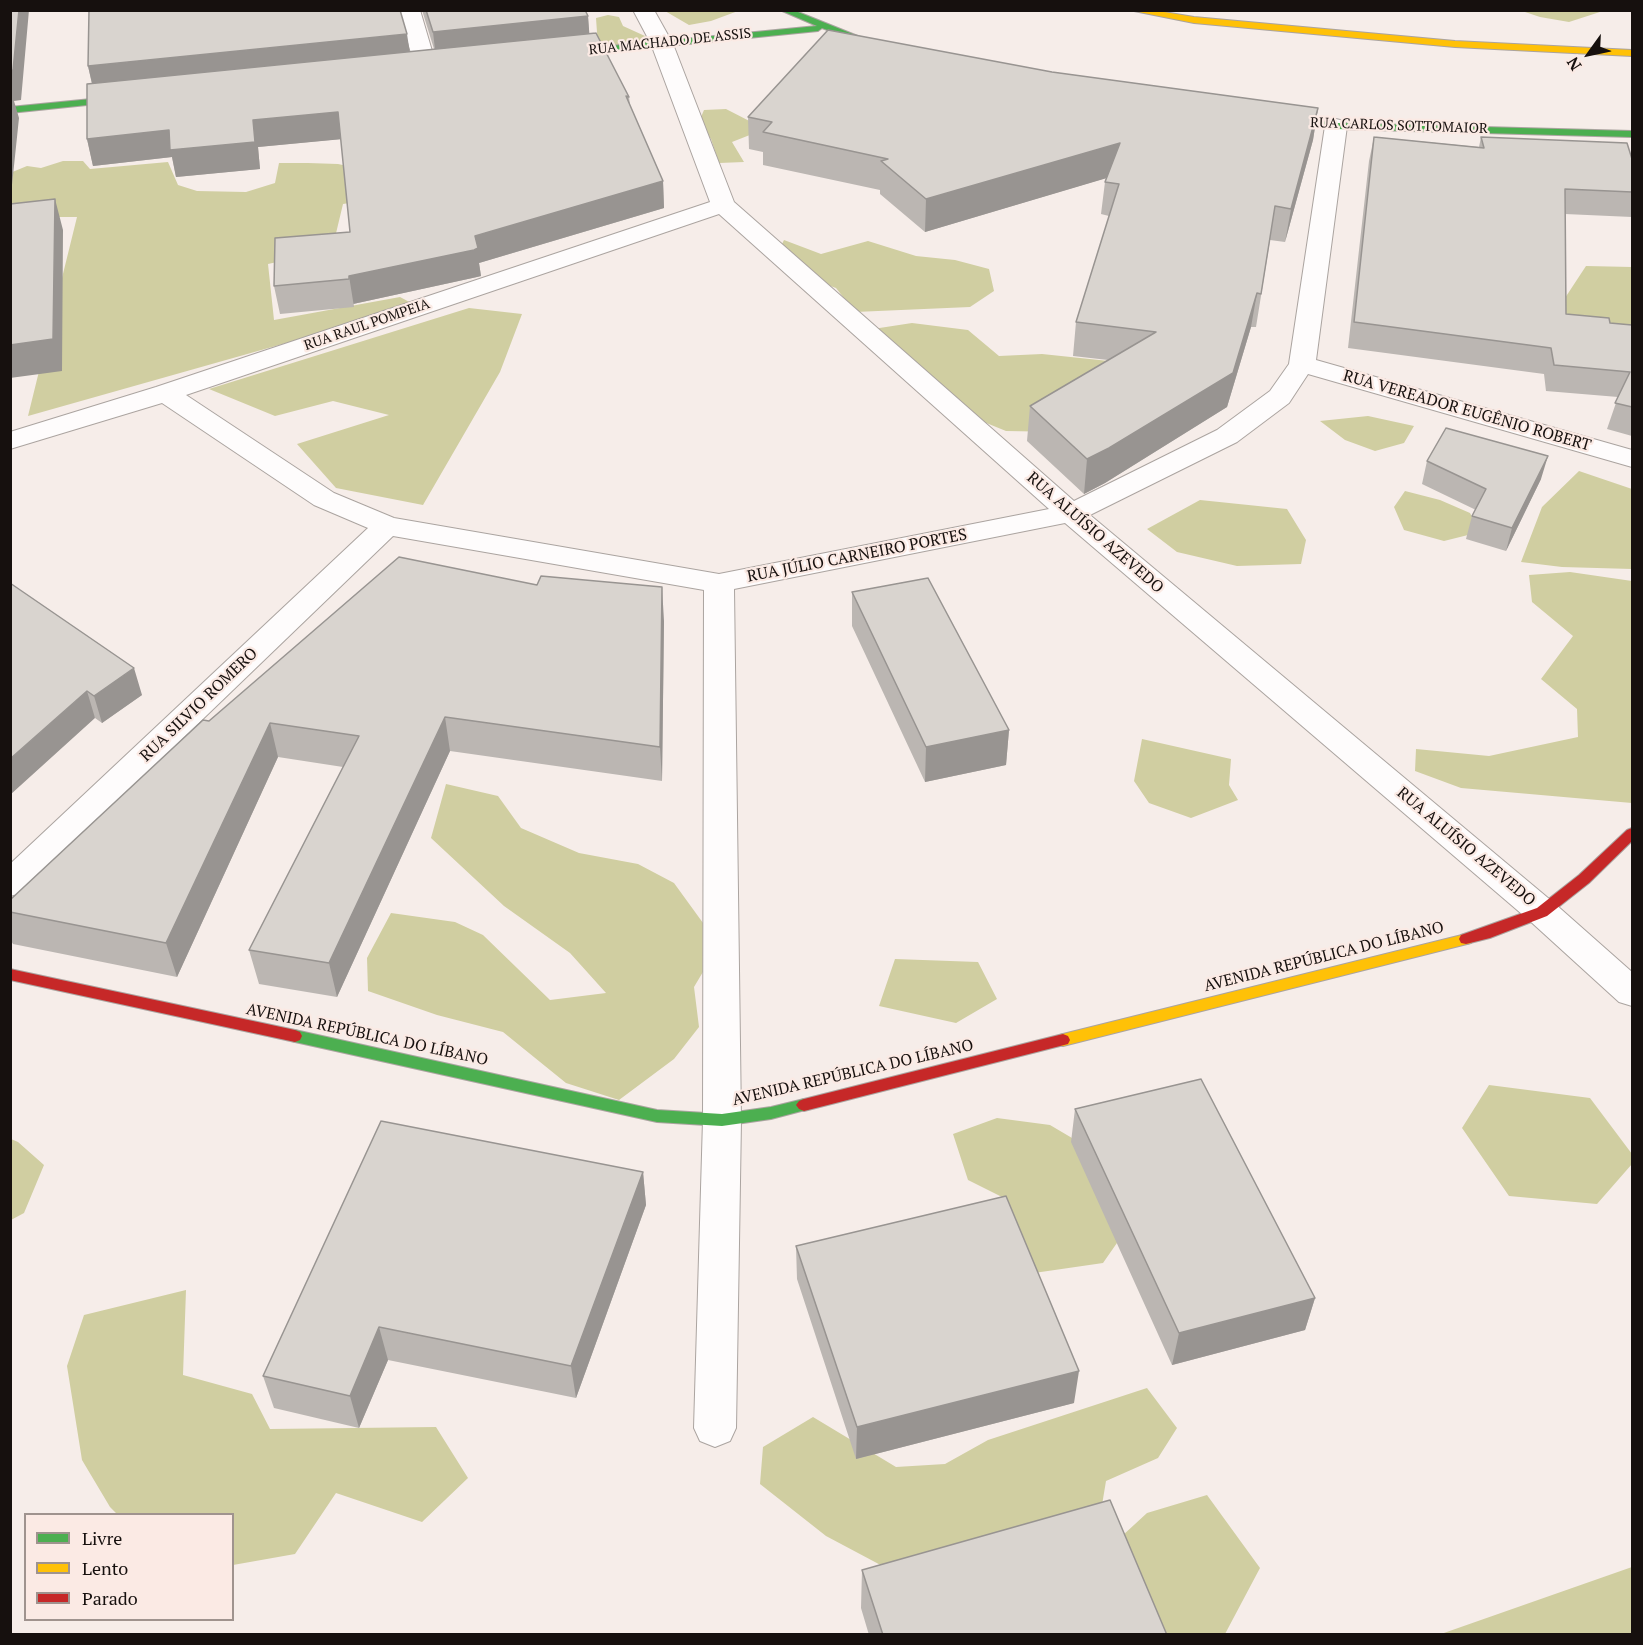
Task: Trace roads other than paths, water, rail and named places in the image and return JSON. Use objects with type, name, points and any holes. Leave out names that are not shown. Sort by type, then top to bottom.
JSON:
[{"type":"main road","points":[[784,10],[903,55]]},
{"type":"main road","points":[[1133,10],[1205,21],[1455,44],[1632,53]]},
{"type":"main road","name":"RUA MACHADO DE ASSIS","points":[[544,56],[829,27]]},
{"type":"main road","points":[[10,110],[141,97]]},
{"type":"main road","name":"RUA CARLOS SOTTOMAIOR","points":[[1254,116],[1336,126],[1632,134]]},
{"type":"main road","name":"AVENIDA REPÚBLICA DO LÍBANO","points":[[10,974],[657,1116],[722,1120],[771,1113],[1474,937],[1542,912],[1584,879],[1632,833]]},
{"type":"street","points":[[409,10],[426,68]]},
{"type":"street","name":"RUA ALUÍSIO AZEVEDO","points":[[643,10],[662,44],[723,205],[1071,513],[1542,912],[1632,992]]},
{"type":"street","name":"RUA JÚLIO CARNEIRO PORTES","points":[[165,393],[324,499],[387,526],[719,583],[1071,513],[1227,436],[1280,397],[1302,364],[1336,126]]},
{"type":"street","name":"RUA RAUL POMPEIA","points":[[10,441],[165,393],[723,205]]},
{"type":"street","name":"RUA VEREADOR EUGÊNIO ROBERT","points":[[1302,364],[1632,459]]},
{"type":"street","name":"RUA SILVIO ROMERO","points":[[10,884],[387,526]]},
{"type":"street","points":[[715,1428],[722,1120],[719,583]]}]
